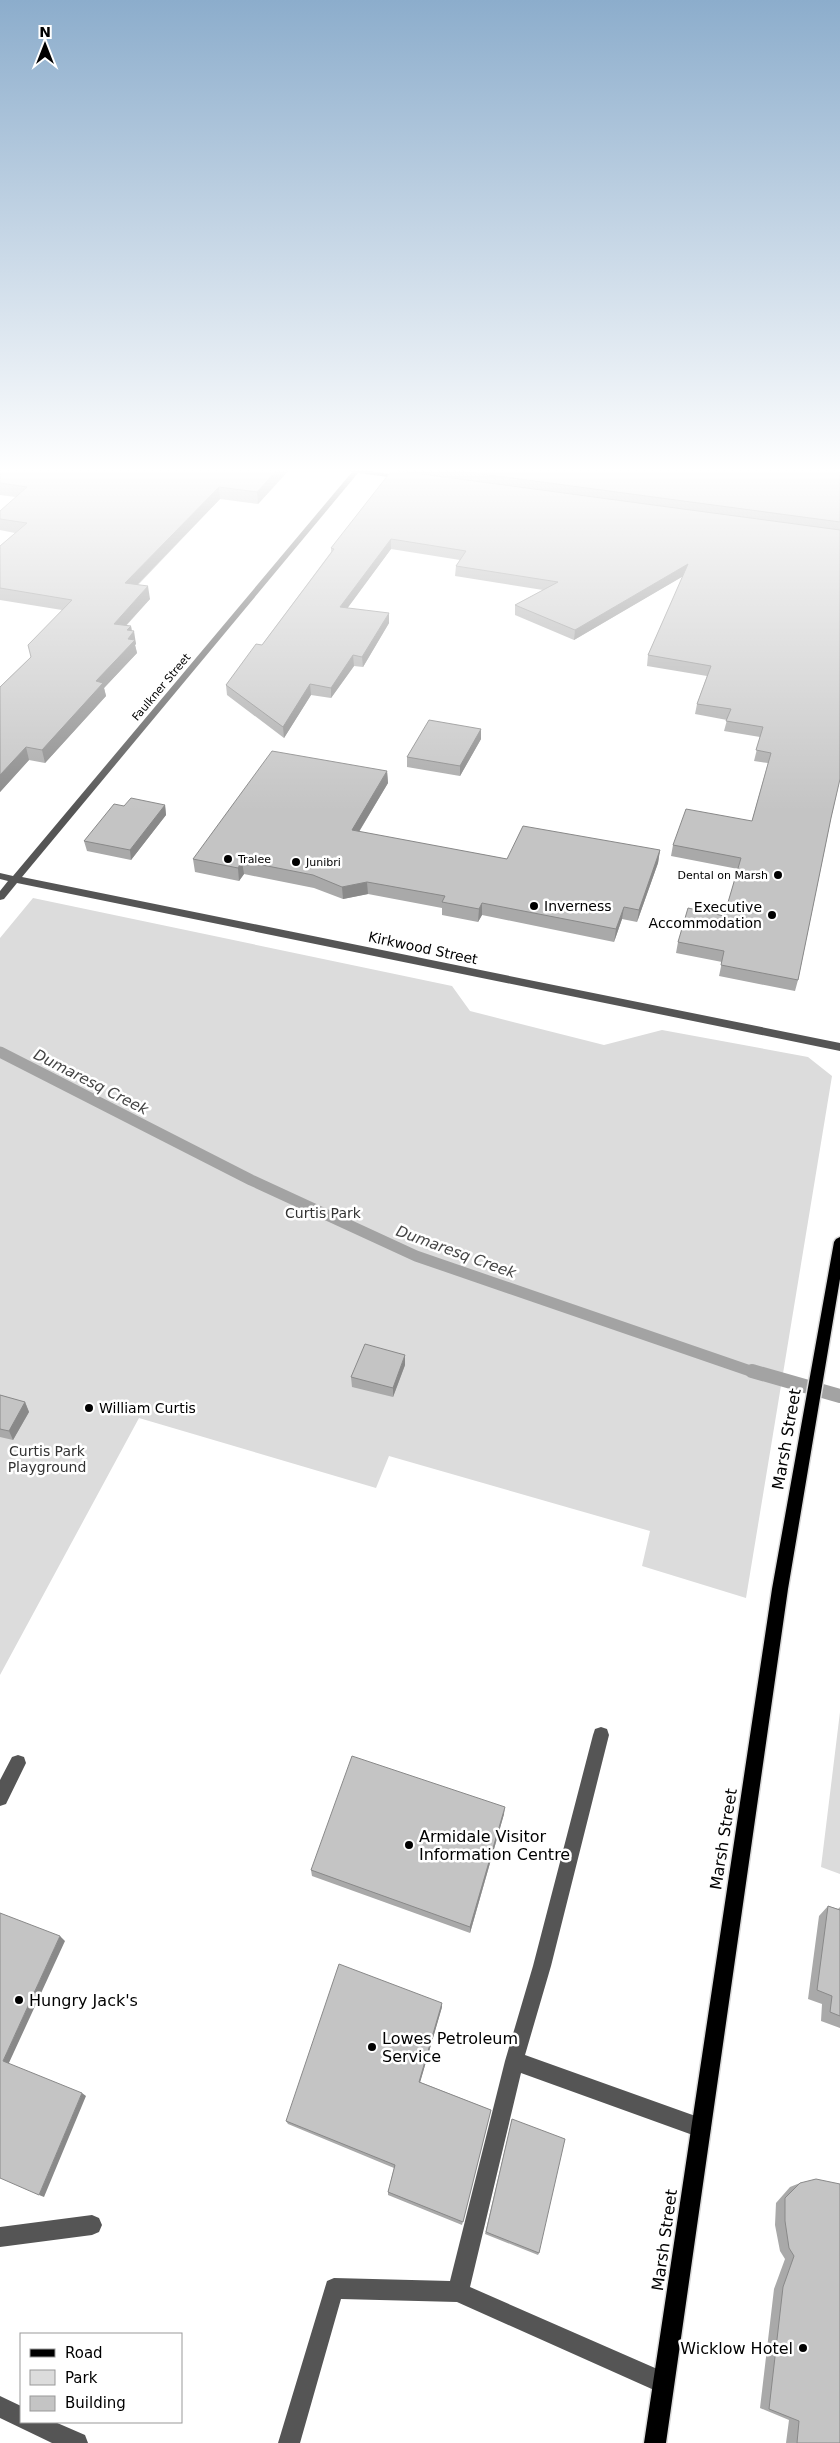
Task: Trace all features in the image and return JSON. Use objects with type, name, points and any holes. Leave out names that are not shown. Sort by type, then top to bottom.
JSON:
[{"type":"main road","name":"Marsh Street","points":[[655,2443],[780,1589],[840,1242]]},
{"type":"street","name":"Faulkner Street","points":[[0,897],[263,583]]},
{"type":"street","name":"Kirkwood Street","points":[[0,876],[840,1047]]},
{"type":"street","points":[[458,2292],[514,2062],[549,1938],[601,1735]]},
{"type":"street","points":[[0,1798],[18,1763]]},
{"type":"street","points":[[514,2062],[701,2128]]},
{"type":"street","points":[[0,2237],[92,2225]]},
{"type":"street","points":[[289,2443],[334,2288],[458,2292],[663,2383]]},
{"type":"street","points":[[0,2407],[20,2417]]},
{"type":"street","points":[[33,2423],[77,2443]]},
{"type":"green space","name":"Curtis Park","points":[[33,898],[452,986],[470,1011],[604,1045],[662,1030],[808,1057],[832,1076],[746,1598],[642,1566],[650,1531],[389,1456],[376,1488],[139,1418],[0,1675],[0,938]]},
{"type":"green space","points":[[840,1712],[840,1874],[821,1867]]},
{"type":"building","points":[[0,583],[125,583],[148,586],[114,624],[131,626],[127,630],[134,631],[128,639],[135,640],[96,681],[103,683],[42,750],[26,747],[0,775],[0,687],[31,657],[28,645],[72,600],[0,588]]},
{"type":"building","points":[[308,583],[358,583],[340,607],[389,613],[362,657],[353,655],[331,688],[310,684],[283,727],[226,685],[256,644],[262,645]]},
{"type":"building","points":[[556,583],[655,583],[575,630],[515,605]]},
{"type":"building","points":[[680,583],[840,583],[840,779],[798,980],[721,965],[724,951],[678,942],[688,908],[724,916],[741,858],[673,845],[686,809],[752,821],[771,753],[756,750],[763,727],[726,721],[731,709],[697,704],[711,666],[648,655]]},
{"type":"building","points":[[429,720],[481,729],[460,766],[407,757]]},
{"type":"building","points":[[272,751],[387,771],[352,830],[507,859],[523,826],[660,850],[639,910],[624,907],[616,929],[482,903],[479,909],[442,902],[445,896],[367,882],[342,887],[313,875],[242,861],[238,868],[193,859]]},
{"type":"building","points":[[131,798],[165,805],[130,850],[84,841],[114,804],[124,806]]},
{"type":"building","points":[[365,1344],[405,1355],[393,1388],[351,1377]]},
{"type":"building","points":[[0,1395],[25,1402],[9,1431],[0,1429]]},
{"type":"building","name":"Armidale Visitor Information Centre","points":[[352,1756],[505,1807],[470,1927],[311,1870]]},
{"type":"building","points":[[828,1906],[840,1910],[840,2016],[830,2012],[832,1996],[817,1990]]},
{"type":"building","name":"Hungry Jack's","points":[[0,1913],[60,1936],[3,2061],[82,2093],[39,2195],[0,2178]]},
{"type":"building","name":"Lowes Petroleum Service","points":[[339,1964],[442,2003],[419,2082],[491,2110],[463,2222],[388,2192],[395,2165],[286,2121]]},
{"type":"building","points":[[512,2119],[565,2139],[539,2253],[486,2232]]},
{"type":"building","name":"Wicklow Hotel","points":[[816,2179],[840,2184],[840,2443],[797,2443],[799,2421],[769,2409],[783,2287],[794,2256],[789,2248],[785,2221],[785,2198],[800,2183]]},
{"type":"waterway","name":"Dumaresq Creek","points":[[0,1052],[251,1180],[416,1256],[756,1373]]},
{"type":"waterway","name":"Dumaresq Creek","points":[[752,1371],[840,1396]]},
{"type":"place","name":"Tralee","points":[[228,859]]},
{"type":"place","name":"Junibri","points":[[296,862]]},
{"type":"place","name":"Dental on Marsh","points":[[778,875]]},
{"type":"place","name":"Inverness","points":[[534,906]]},
{"type":"place","name":"Executive Accommodation","points":[[772,915]]},
{"type":"place","name":"William Curtis","points":[[89,1408]]},
{"type":"place","name":"Armidale Visitor Information Centre","points":[[409,1845]]},
{"type":"place","name":"Hungry Jack's","points":[[19,2000]]},
{"type":"place","name":"Lowes Petroleum Service","points":[[372,2047]]},
{"type":"place","name":"Wicklow Hotel","points":[[803,2348]]},
{"type":"park label","name":"Curtis Park Playground","points":[[47,1459]]}]
